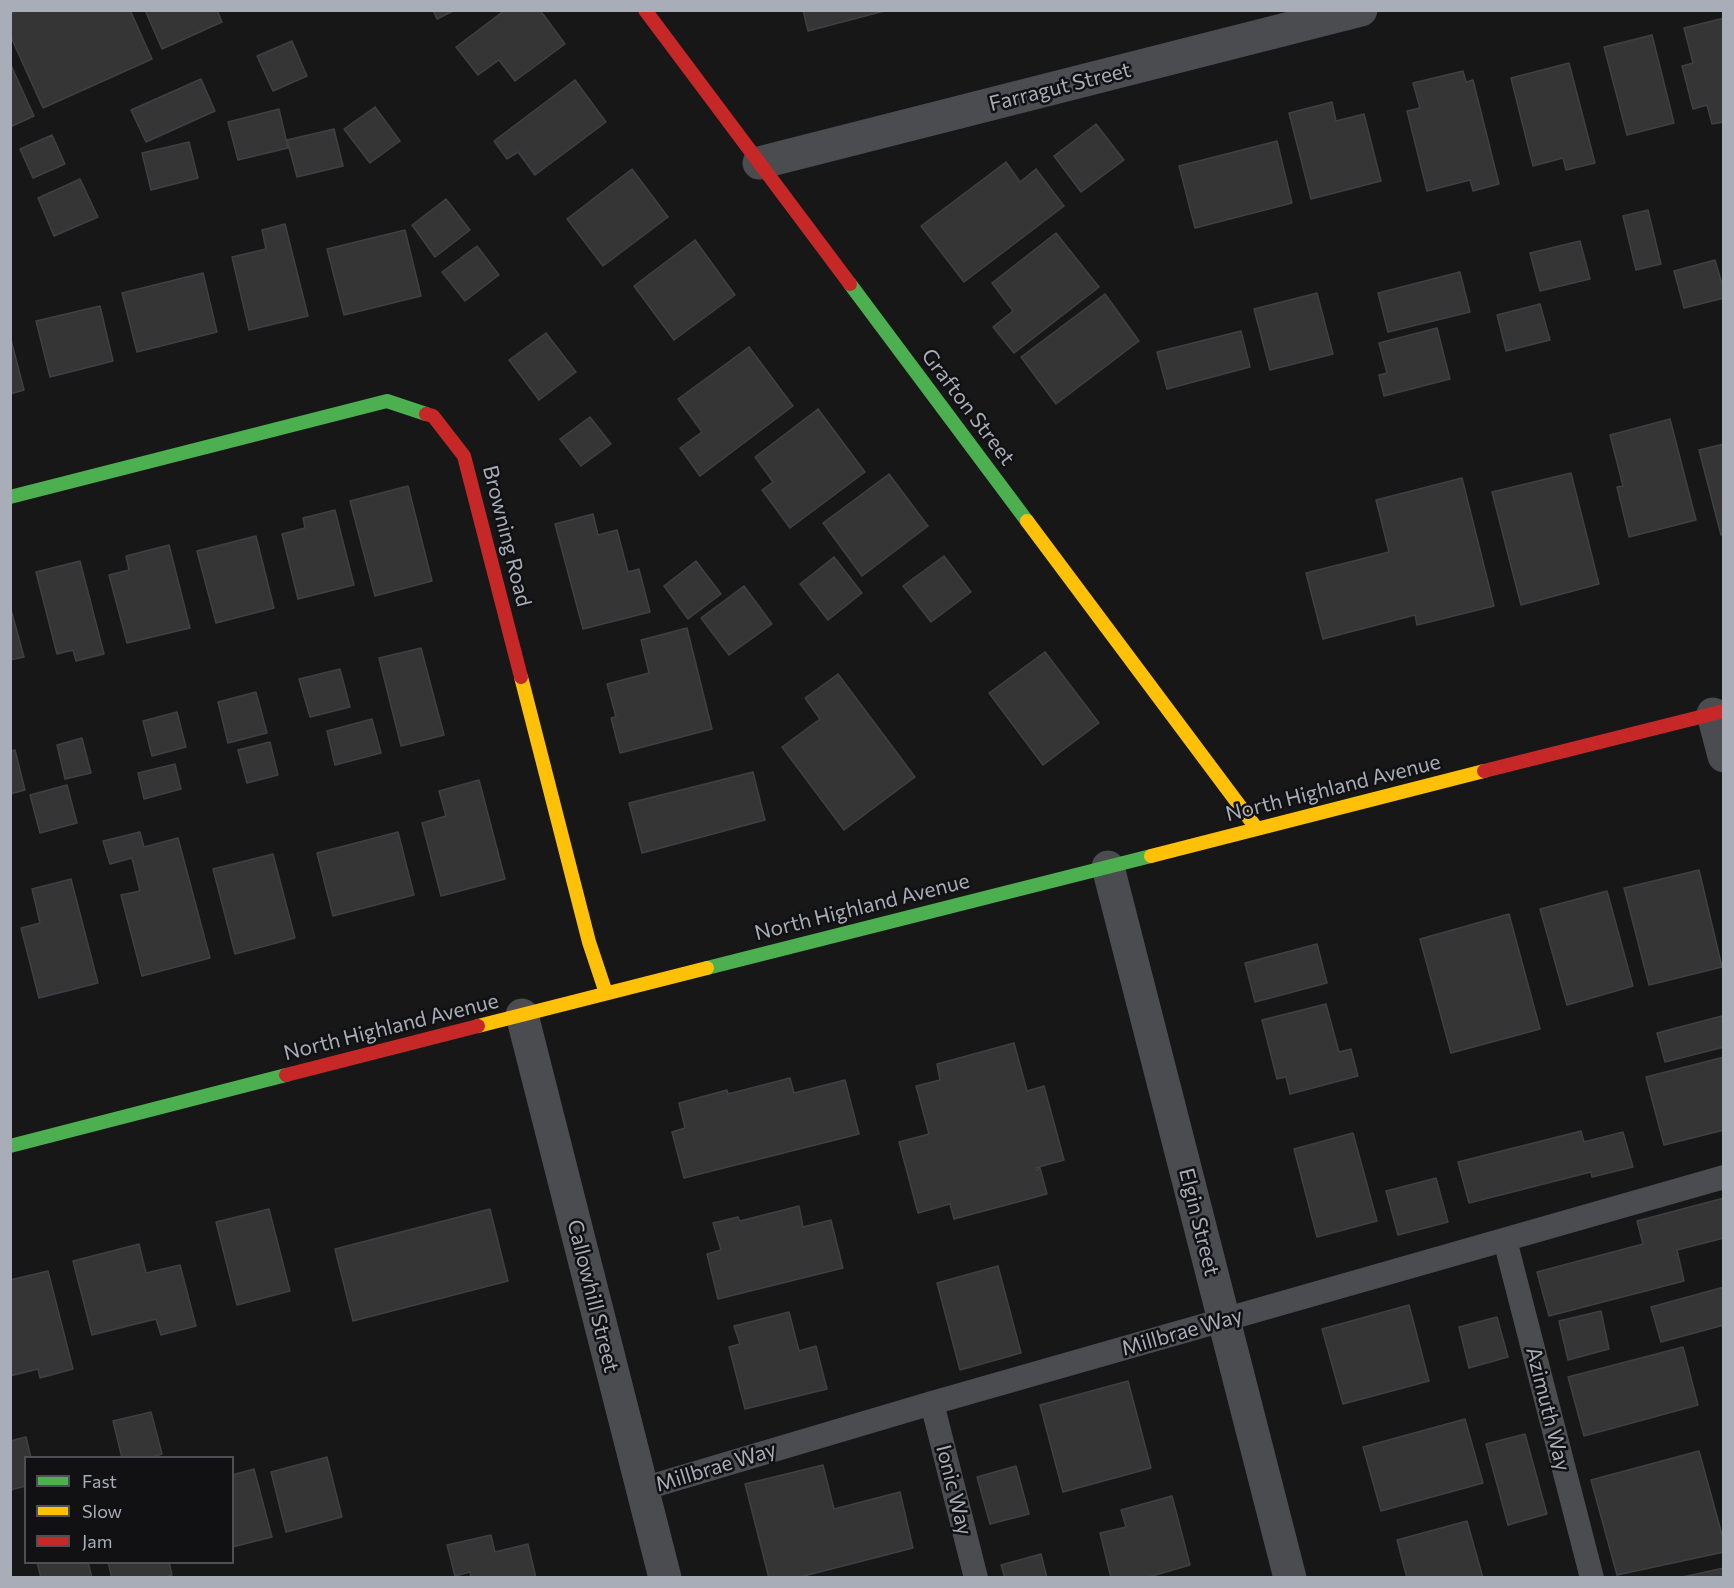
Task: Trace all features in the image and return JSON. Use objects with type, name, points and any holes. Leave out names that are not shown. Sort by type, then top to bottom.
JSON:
[{"type":"street","name":"Grafton Street","points":[[645,10],[1257,829]]},
{"type":"street","name":"Farragut Street","points":[[759,163],[1360,10]]},
{"type":"street","name":"Browning Road","points":[[10,497],[387,401],[433,416],[465,456],[589,942],[606,993]]},
{"type":"street","name":"North Highland Avenue","points":[[10,1146],[1718,712]]},
{"type":"street","points":[[1718,712],[1724,756]]},
{"type":"street","name":"Elgin Street","points":[[1108,867],[1290,1578]]},
{"type":"street","name":"Callowhill Street","points":[[522,1015],[665,1578]]},
{"type":"lane","name":"Millbrae Way","points":[[642,1489],[932,1403],[1724,1177]]},
{"type":"lane","name":"Azimuth Way","points":[[1505,1240],[1592,1578]]},
{"type":"lane","name":"Ionic Way","points":[[932,1403],[976,1578]]},
{"type":"building","points":[[18,10],[130,10],[152,59],[43,108],[10,35],[10,14]]},
{"type":"building","points":[[145,10],[217,10],[222,22],[162,49]]},
{"type":"building","points":[[433,10],[455,10],[437,19]]},
{"type":"building","points":[[505,10],[540,10],[565,44],[515,81],[499,60],[478,75],[456,47]]},
{"type":"building","points":[[803,10],[888,10],[808,31]]},
{"type":"building","points":[[1724,18],[1724,122],[1712,124],[1707,105],[1693,109],[1682,66],[1693,63],[1684,28]]},
{"type":"building","points":[[1652,35],[1674,123],[1627,135],[1604,47]]},
{"type":"building","points":[[292,41],[307,76],[273,91],[257,56]]},
{"type":"building","points":[[10,63],[34,116],[10,127]]},
{"type":"building","points":[[1569,63],[1595,163],[1566,170],[1563,158],[1533,166],[1511,78]]},
{"type":"building","points":[[1463,71],[1466,82],[1473,80],[1499,184],[1473,191],[1470,180],[1427,191],[1407,111],[1420,108],[1413,83]]},
{"type":"building","points":[[201,79],[215,111],[146,142],[131,110]]},
{"type":"building","points":[[575,80],[606,122],[535,175],[518,152],[507,159],[494,141]]},
{"type":"building","points":[[1332,102],[1336,121],[1364,114],[1381,181],[1311,199],[1289,113]]},
{"type":"building","points":[[375,107],[400,141],[370,163],[344,129]]},
{"type":"building","points":[[279,109],[288,148],[238,160],[228,122]]},
{"type":"building","points":[[1096,124],[1124,160],[1081,192],[1054,156]]},
{"type":"building","points":[[334,129],[343,166],[297,177],[287,140]]},
{"type":"building","points":[[52,135],[65,164],[33,178],[20,149]]},
{"type":"building","points":[[1277,141],[1292,203],[1195,228],[1179,166]]},
{"type":"building","points":[[189,142],[198,178],[151,190],[142,153]]},
{"type":"building","points":[[1006,162],[1020,182],[1036,169],[1064,206],[964,282],[921,226]]},
{"type":"building","points":[[632,169],[668,217],[603,266],[567,219]]},
{"type":"building","points":[[80,179],[98,217],[54,236],[38,198]]},
{"type":"building","points":[[446,199],[470,230],[435,257],[412,225]]},
{"type":"building","points":[[1648,210],[1661,264],[1636,270],[1623,216]]},
{"type":"building","points":[[285,224],[308,316],[249,330],[232,257],[266,249],[262,230]]},
{"type":"building","points":[[405,230],[421,296],[344,315],[327,249]]},
{"type":"building","points":[[1056,233],[1099,287],[1014,353],[993,327],[1013,311],[992,283]]},
{"type":"building","points":[[695,240],[735,295],[674,340],[634,286]]},
{"type":"building","points":[[1580,241],[1590,279],[1540,291],[1530,253]]},
{"type":"building","points":[[477,246],[499,275],[465,301],[442,272]]},
{"type":"building","points":[[1715,260],[1724,298],[1684,308],[1674,271]]},
{"type":"building","points":[[1460,272],[1470,312],[1388,332],[1378,293]]},
{"type":"building","points":[[203,273],[217,332],[137,352],[122,293]]},
{"type":"building","points":[[1317,293],[1333,354],[1270,370],[1254,309]]},
{"type":"building","points":[[1105,294],[1139,341],[1056,404],[1021,357]]},
{"type":"building","points":[[1540,304],[1550,340],[1506,351],[1497,315]]},
{"type":"building","points":[[100,306],[113,361],[50,377],[36,321]]},
{"type":"building","points":[[1437,328],[1450,379],[1384,396],[1379,375],[1387,373],[1379,343]]},
{"type":"building","points":[[1241,331],[1250,367],[1167,389],[1157,352]]},
{"type":"building","points":[[546,333],[576,372],[539,400],[509,360]]},
{"type":"building","points":[[10,336],[24,390],[10,394]]},
{"type":"building","points":[[749,347],[793,406],[700,476],[680,448],[702,432],[678,399]]},
{"type":"building","points":[[818,409],[865,472],[790,528],[762,490],[773,482],[755,457]]},
{"type":"building","points":[[590,417],[611,444],[581,466],[560,439]]},
{"type":"building","points":[[1670,419],[1696,520],[1629,537],[1617,487],[1623,486],[1610,435]]},
{"type":"building","points":[[1724,444],[1724,535],[1721,535],[1699,450]]},
{"type":"building","points":[[1571,473],[1599,584],[1521,605],[1492,492]]},
{"type":"building","points":[[889,474],[928,526],[862,576],[823,523]]},
{"type":"building","points":[[1462,478],[1494,606],[1417,625],[1415,615],[1323,639],[1306,573],[1389,552],[1376,500]]},
{"type":"building","points":[[408,486],[432,581],[375,596],[350,501]]},
{"type":"building","points":[[335,510],[354,585],[298,599],[282,534],[305,528],[303,518]]},
{"type":"building","points":[[593,514],[598,535],[617,530],[628,572],[639,569],[650,612],[583,629],[555,524]]},
{"type":"building","points":[[256,536],[274,608],[216,623],[197,551]]},
{"type":"building","points":[[169,545],[190,628],[127,643],[109,575],[129,570],[126,556]]},
{"type":"building","points":[[944,556],[971,592],[931,622],[903,586]]},
{"type":"building","points":[[834,557],[862,593],[828,620],[800,584]]},
{"type":"building","points":[[80,561],[104,654],[76,661],[73,650],[57,654],[36,572]]},
{"type":"building","points":[[696,561],[721,594],[688,619],[664,586]]},
{"type":"building","points":[[744,586],[772,624],[729,655],[701,618]]},
{"type":"building","points":[[10,606],[24,657],[10,660]]},
{"type":"building","points":[[687,628],[712,729],[620,753],[611,718],[616,717],[607,684],[649,673],[641,640]]},
{"type":"building","points":[[421,648],[444,735],[401,746],[379,658]]},
{"type":"building","points":[[1045,652],[1099,723],[1043,765],[989,693]]},
{"type":"building","points":[[340,669],[350,707],[310,717],[299,679]]},
{"type":"building","points":[[838,674],[915,777],[844,830],[782,747],[820,719],[805,698]]},
{"type":"building","points":[[256,692],[267,733],[228,743],[218,702]]},
{"type":"building","points":[[177,712],[186,747],[152,756],[143,721]]},
{"type":"building","points":[[372,719],[381,753],[335,765],[327,731]]},
{"type":"building","points":[[82,738],[91,773],[65,779],[57,745]]},
{"type":"building","points":[[270,742],[278,775],[247,783],[238,750]]},
{"type":"building","points":[[15,750],[25,790],[10,794],[10,751]]},
{"type":"building","points":[[175,764],[181,789],[144,799],[138,773]]},
{"type":"building","points":[[753,772],[765,820],[642,853],[629,803]]},
{"type":"building","points":[[479,780],[505,879],[441,896],[422,823],[446,816],[439,791]]},
{"type":"building","points":[[67,785],[77,823],[40,833],[30,795]]},
{"type":"building","points":[[140,832],[144,847],[178,838],[210,958],[142,976],[121,895],[140,891],[132,858],[110,864],[103,841]]},
{"type":"building","points":[[398,832],[414,895],[333,916],[317,853]]},
{"type":"building","points":[[273,854],[295,938],[235,954],[213,869]]},
{"type":"building","points":[[1699,870],[1722,967],[1649,985],[1624,888]]},
{"type":"building","points":[[71,879],[98,983],[39,998],[21,928],[40,923],[32,889]]},
{"type":"building","points":[[1607,891],[1633,986],[1567,1005],[1540,909]]},
{"type":"building","points":[[1509,914],[1540,1029],[1451,1053],[1420,939]]},
{"type":"building","points":[[1317,944],[1327,983],[1255,1002],[1245,963]]},
{"type":"building","points":[[1326,1004],[1339,1052],[1351,1049],[1358,1076],[1290,1094],[1286,1077],[1277,1079],[1262,1020]]},
{"type":"building","points":[[1722,1016],[1724,1047],[1665,1062],[1657,1033]]},
{"type":"building","points":[[1014,1043],[1027,1091],[1044,1086],[1064,1160],[1035,1168],[1036,1170],[1040,1168],[1047,1194],[954,1219],[950,1204],[918,1213],[899,1142],[929,1134],[916,1086],[940,1080],[937,1064]]},
{"type":"building","points":[[1724,1057],[1724,1130],[1664,1145],[1646,1077]]},
{"type":"building","points":[[790,1078],[794,1093],[845,1080],[859,1134],[684,1178],[672,1132],[685,1128],[679,1103],[727,1090],[728,1094]]},
{"type":"building","points":[[1581,1131],[1584,1142],[1623,1132],[1633,1167],[1592,1177],[1591,1172],[1469,1203],[1458,1162]]},
{"type":"building","points":[[1353,1133],[1377,1221],[1317,1237],[1294,1149]]},
{"type":"building","points":[[1436,1178],[1448,1222],[1398,1235],[1386,1191]]},
{"type":"building","points":[[1724,1198],[1724,1238],[1677,1250],[1684,1281],[1549,1316],[1537,1272],[1643,1244],[1637,1221]]},
{"type":"building","points":[[799,1206],[803,1227],[831,1220],[843,1268],[718,1299],[707,1254],[721,1250],[713,1223],[738,1217],[740,1221]]},
{"type":"building","points":[[269,1209],[290,1291],[237,1305],[216,1222]]},
{"type":"building","points":[[490,1209],[508,1281],[353,1321],[335,1249]]},
{"type":"building","points":[[139,1244],[146,1273],[180,1265],[196,1326],[161,1335],[156,1319],[92,1335],[73,1261]]},
{"type":"building","points":[[998,1266],[1021,1353],[960,1370],[937,1283]]},
{"type":"building","points":[[48,1271],[73,1369],[40,1378],[38,1369],[10,1376],[10,1280]]},
{"type":"building","points":[[1724,1287],[1724,1325],[1661,1342],[1651,1307]]},
{"type":"building","points":[[1409,1305],[1429,1381],[1343,1404],[1322,1329]]},
{"type":"building","points":[[1601,1311],[1609,1349],[1568,1360],[1559,1321]]},
{"type":"building","points":[[789,1312],[799,1351],[816,1346],[827,1389],[745,1409],[729,1347],[740,1344],[734,1326]]},
{"type":"building","points":[[1497,1317],[1508,1357],[1469,1368],[1459,1327]]},
{"type":"building","points":[[1683,1347],[1698,1405],[1584,1436],[1568,1377]]},
{"type":"building","points":[[1128,1381],[1151,1468],[1063,1492],[1040,1405]]},
{"type":"building","points":[[151,1412],[162,1454],[122,1456],[113,1421]]},
{"type":"building","points":[[1465,1419],[1483,1483],[1381,1511],[1363,1447]]},
{"type":"building","points":[[1525,1434],[1547,1514],[1508,1525],[1486,1444]]},
{"type":"building","points":[[26,1437],[31,1456],[24,1456],[24,1486],[10,1490],[10,1441]]},
{"type":"building","points":[[1699,1451],[1724,1542],[1724,1552],[1617,1575],[1591,1480]]},
{"type":"building","points":[[327,1457],[342,1517],[286,1532],[271,1472]]},
{"type":"building","points":[[823,1465],[834,1509],[900,1492],[913,1548],[796,1578],[769,1578],[745,1484]]},
{"type":"building","points":[[1016,1466],[1029,1514],[990,1524],[977,1477]]},
{"type":"building","points":[[254,1469],[272,1537],[234,1546],[234,1474]]},
{"type":"building","points":[[1172,1496],[1190,1565],[1145,1578],[1111,1578],[1100,1533],[1126,1527],[1121,1510]]},
{"type":"building","points":[[1467,1521],[1483,1578],[1407,1578],[1397,1540]]},
{"type":"building","points":[[491,1535],[495,1552],[528,1544],[536,1578],[471,1578],[470,1572],[455,1576],[447,1545]]},
{"type":"building","points":[[1041,1554],[1047,1578],[1005,1578],[1001,1565]]},
{"type":"building","points":[[38,1564],[88,1564],[92,1578],[41,1578]]},
{"type":"building","points":[[108,1564],[169,1564],[172,1575],[161,1578],[112,1578]]},
{"type":"building","points":[[1724,1568],[1724,1578],[1678,1578]]},
{"type":"traffic: fast","points":[[850,284],[1027,521]]},
{"type":"traffic: fast","points":[[10,497],[387,401],[426,414]]},
{"type":"traffic: fast","points":[[707,968],[1151,856]]},
{"type":"traffic: fast","points":[[10,1146],[286,1075]]},
{"type":"traffic: slow","points":[[1027,521],[1257,829]]},
{"type":"traffic: slow","points":[[521,677],[589,942],[606,993]]},
{"type":"traffic: slow","points":[[1151,856],[1484,771]]},
{"type":"traffic: slow","points":[[478,1026],[707,968]]},
{"type":"traffic: jam","points":[[645,10],[850,284]]},
{"type":"traffic: jam","points":[[426,414],[433,416],[464,456],[521,677]]},
{"type":"traffic: jam","points":[[1484,771],[1724,711]]},
{"type":"traffic: jam","points":[[286,1075],[478,1026]]}]
